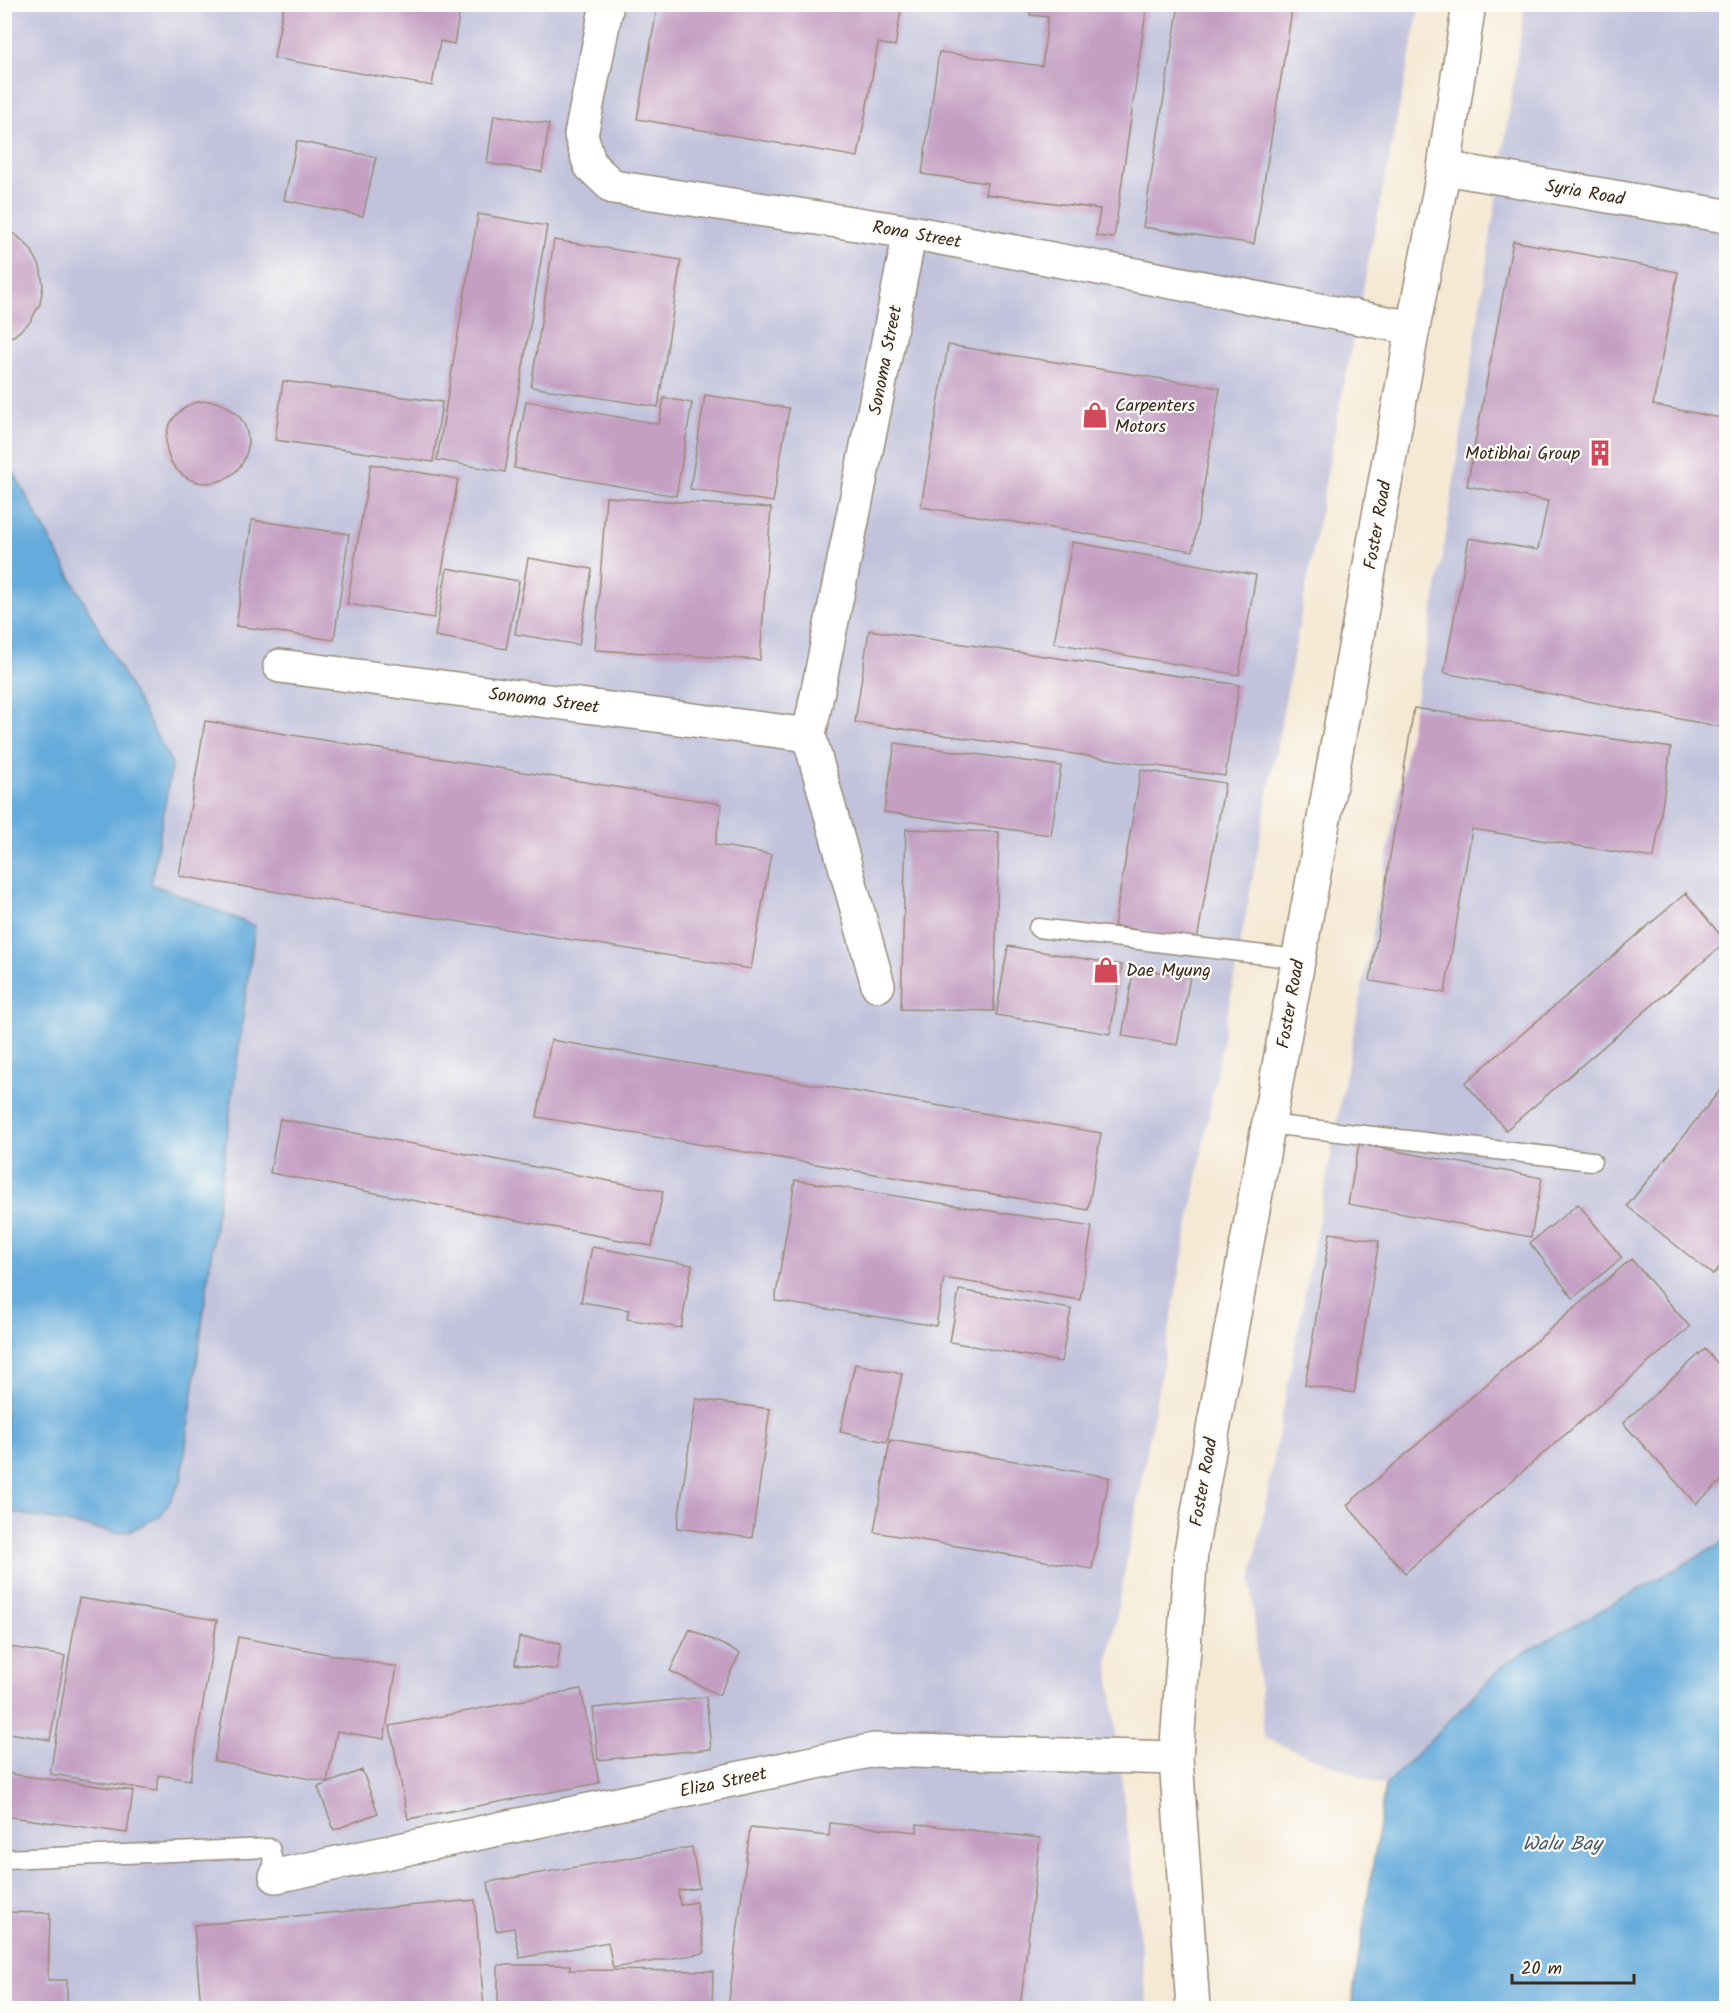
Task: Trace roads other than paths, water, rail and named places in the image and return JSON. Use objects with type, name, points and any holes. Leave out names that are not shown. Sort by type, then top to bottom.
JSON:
[{"type":"street","name":"Rona Street","points":[[607,4],[581,135],[590,165],[614,186],[910,232],[1413,328]]},
{"type":"street","name":"Foster Road","points":[[1192,2008],[1176,1758],[1191,1551],[1444,168],[1469,4]]},
{"type":"street","name":"Syria Road","points":[[1444,168],[1726,216]]},
{"type":"street","name":"Sonoma Street","points":[[878,984],[809,735],[910,232]]},
{"type":"street","name":"Sonoma Street","points":[[279,666],[809,735]]},
{"type":"street","name":"Eliza Street","points":[[276,1876],[874,1750],[1176,1758]]},
{"type":"lane","points":[[1038,928],[1298,959]]},
{"type":"lane","points":[[1268,1124],[1592,1161]]},
{"type":"lane","points":[[4,1859],[270,1848],[276,1876]]},
{"type":"water","points":[[5,472],[14,473],[172,764],[151,884],[255,926],[181,1482],[161,1516],[130,1531],[118,1533],[5,1511]]},
{"type":"water","name":"Walu Bay","points":[[1726,1541],[1726,2008],[1351,2008],[1385,1786],[1506,1663]]},
{"type":"place","name":"Carpenters Motors","points":[[1095,415]]},
{"type":"place","name":"Motibhai Group","points":[[1600,453]]},
{"type":"place","name":"Dae Myung","points":[[1106,970]]}]
